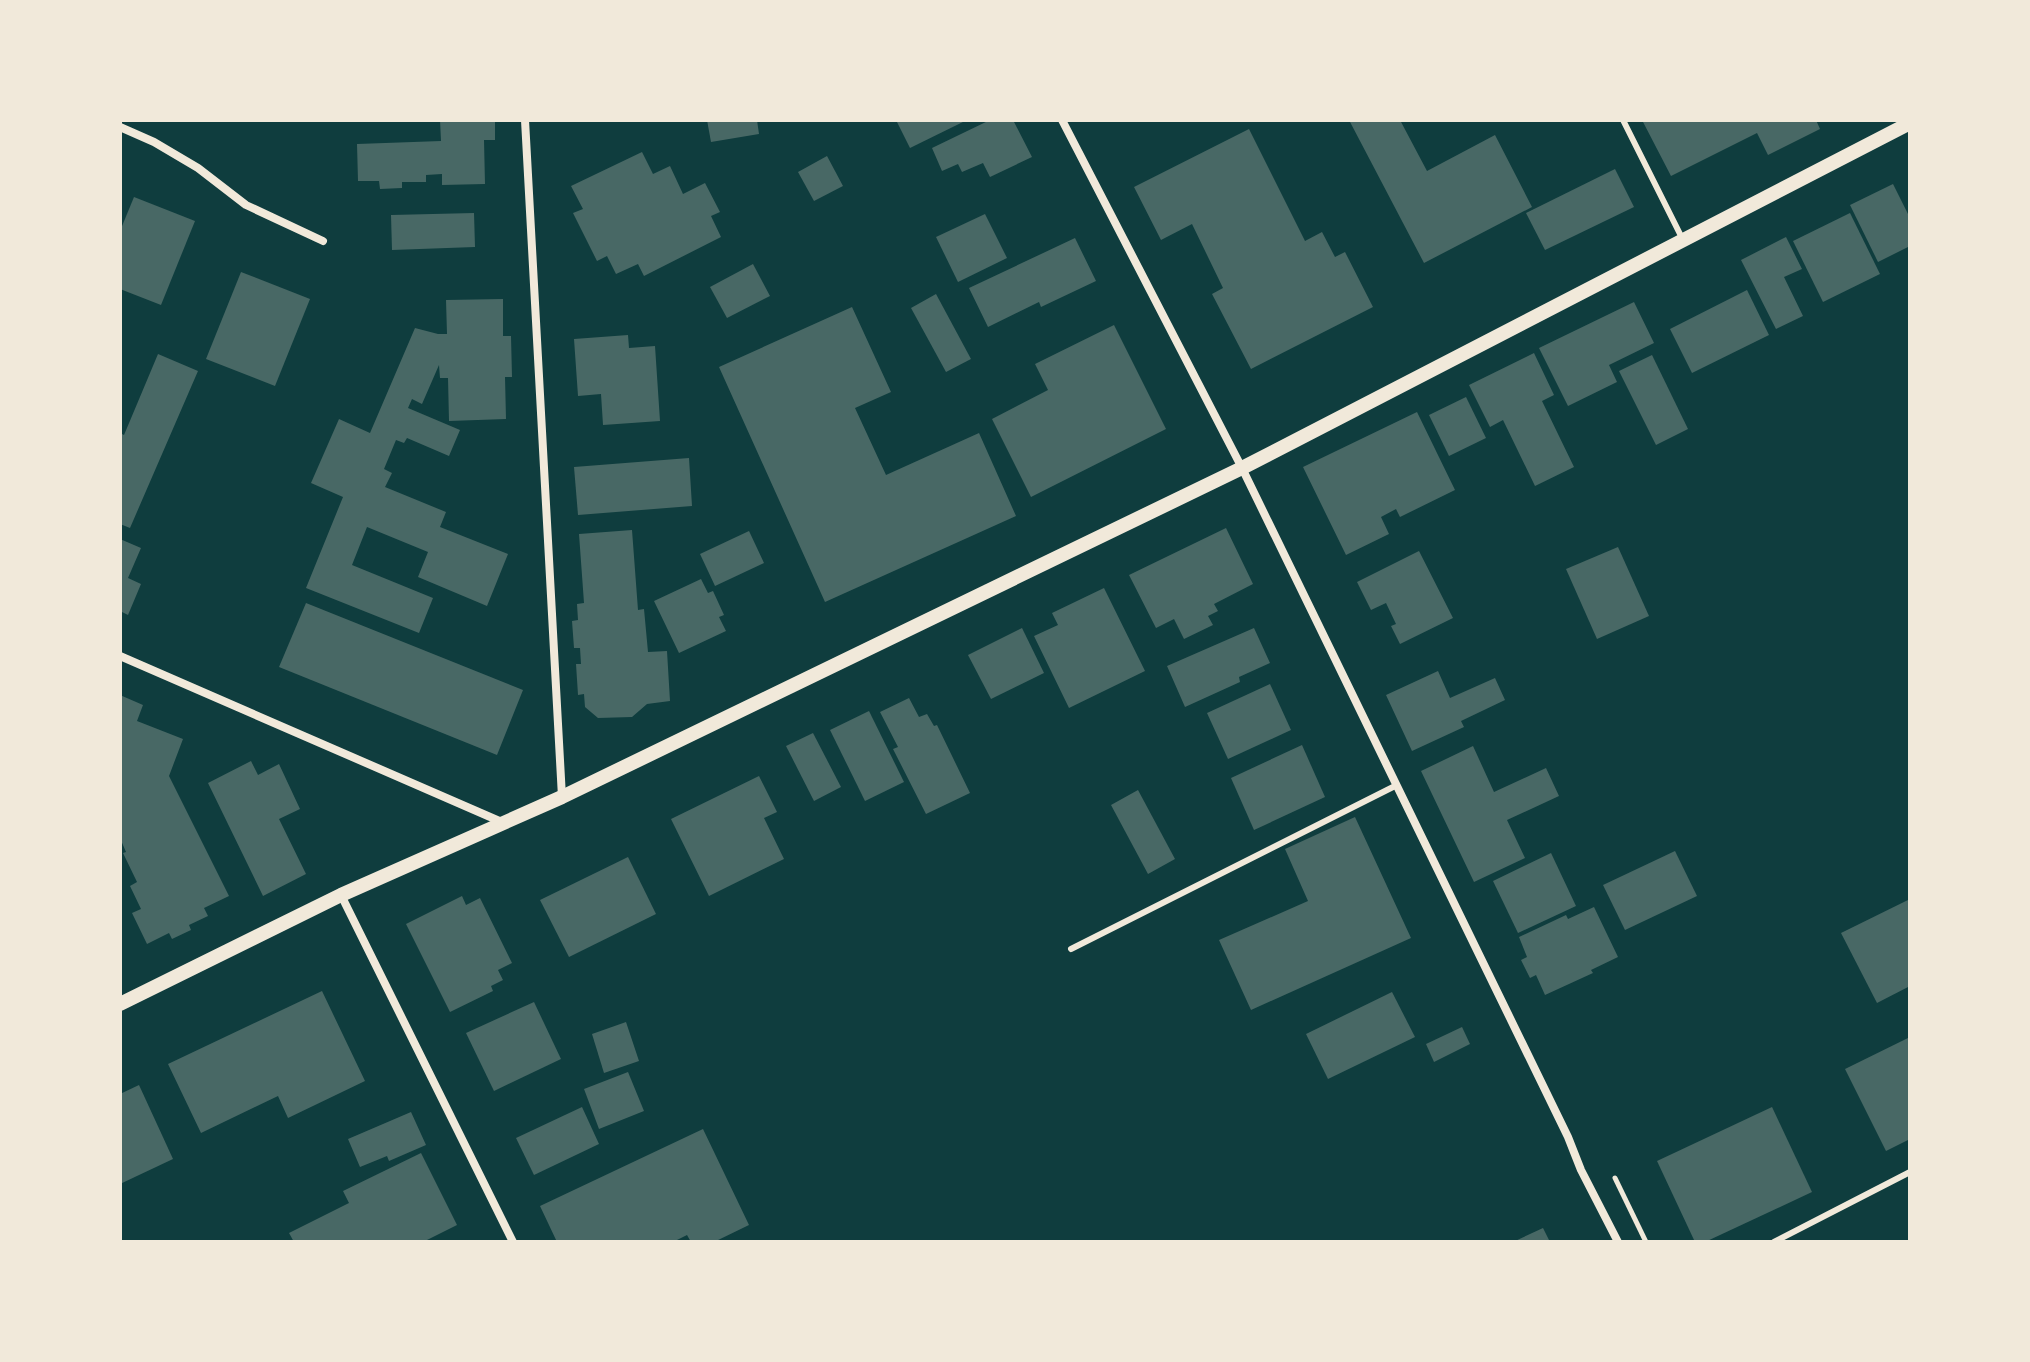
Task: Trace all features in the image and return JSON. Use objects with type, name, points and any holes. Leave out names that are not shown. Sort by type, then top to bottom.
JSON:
[{"type":"street","points":[[525,120],[562,797]]},
{"type":"street","points":[[1062,120],[1242,468],[1618,1242]]},
{"type":"street","points":[[120,1004],[341,895],[562,797],[1242,468],[1910,123]]},
{"type":"street","points":[[120,127],[154,142],[198,168],[246,205],[323,241]]},
{"type":"street","points":[[120,656],[504,824]]},
{"type":"street","points":[[341,895],[513,1242]]},
{"type":"lane","points":[[1623,120],[1683,240]]},
{"type":"lane","points":[[1071,949],[1397,785]]},
{"type":"lane","points":[[1774,1242],[1910,1172]]},
{"type":"path","points":[[1615,1178],[1646,1242]]},
{"type":"building","points":[[440,120],[495,120],[495,140],[484,140],[485,184],[442,185],[442,174],[426,175],[426,182],[402,182],[402,188],[380,189],[379,181],[358,181],[357,144],[441,141]]},
{"type":"building","points":[[707,120],[757,120],[759,134],[711,142]]},
{"type":"building","points":[[896,120],[967,120],[910,148]]},
{"type":"building","points":[[990,120],[1013,120],[1032,157],[990,177],[983,163],[962,172],[958,164],[942,171],[932,148]]},
{"type":"building","points":[[1349,120],[1400,120],[1427,171],[1495,135],[1532,207],[1424,263]]},
{"type":"building","points":[[1642,120],[1816,120],[1820,129],[1768,155],[1757,133],[1671,176]]},
{"type":"building","points":[[1249,129],[1305,241],[1322,232],[1335,257],[1345,252],[1373,307],[1251,369],[1212,294],[1223,288],[1192,224],[1161,240],[1134,187]]},
{"type":"building","points":[[642,152],[653,174],[670,166],[683,194],[705,183],[720,212],[711,216],[721,237],[644,276],[638,264],[616,274],[607,256],[597,261],[573,213],[583,209],[571,186]]},
{"type":"building","points":[[827,156],[843,186],[814,201],[798,172]]},
{"type":"building","points":[[1615,169],[1634,207],[1545,250],[1526,213]]},
{"type":"building","points":[[1893,184],[1910,218],[1910,246],[1878,262],[1850,205]]},
{"type":"building","points":[[134,197],[195,221],[161,305],[120,289],[120,231]]},
{"type":"building","points":[[474,213],[475,247],[392,250],[391,215]]},
{"type":"building","points":[[1850,213],[1880,274],[1823,302],[1793,241]]},
{"type":"building","points":[[985,214],[1007,258],[958,282],[936,237]]},
{"type":"building","points":[[1786,237],[1802,269],[1784,277],[1803,316],[1776,329],[1741,260]]},
{"type":"building","points":[[1075,238],[1096,281],[1041,307],[1039,302],[988,327],[969,288]]},
{"type":"building","points":[[753,264],[770,296],[727,318],[710,287]]},
{"type":"building","points":[[241,272],[310,299],[275,386],[206,359]]},
{"type":"building","points":[[1747,290],[1769,335],[1692,373],[1670,329]]},
{"type":"building","points":[[936,294],[971,359],[946,372],[911,308]]},
{"type":"building","points":[[503,299],[503,336],[511,336],[512,377],[505,377],[506,419],[449,421],[448,378],[440,378],[439,365],[422,404],[412,399],[408,408],[460,430],[449,456],[407,438],[404,443],[396,440],[384,469],[392,473],[385,487],[446,512],[440,527],[508,554],[487,606],[418,577],[428,552],[367,527],[352,565],[433,598],[419,633],[306,588],[343,497],[311,483],[339,419],[370,433],[415,328],[447,334],[446,300]]},
{"type":"building","points":[[1634,302],[1654,343],[1609,365],[1617,382],[1568,406],[1539,348]]},
{"type":"building","points":[[852,307],[891,392],[855,408],[886,475],[979,433],[1016,516],[825,602],[719,367]]},
{"type":"building","points":[[1114,325],[1166,429],[1031,497],[992,419],[1048,390],[1035,364]]},
{"type":"building","points":[[628,335],[629,348],[655,346],[660,421],[603,425],[601,394],[578,396],[574,339]]},
{"type":"building","points":[[1534,353],[1554,395],[1542,401],[1574,467],[1535,486],[1503,420],[1490,427],[1469,385]]},
{"type":"building","points":[[158,354],[198,371],[130,528],[120,524],[120,433],[124,435]]},
{"type":"building","points":[[1652,355],[1688,429],[1656,445],[1619,371]]},
{"type":"building","points":[[1466,397],[1486,438],[1449,456],[1429,415]]},
{"type":"building","points":[[1417,412],[1455,490],[1400,517],[1396,509],[1381,517],[1389,534],[1346,555],[1303,467]]},
{"type":"building","points":[[689,458],[692,506],[578,515],[574,467]]},
{"type":"building","points":[[1226,528],[1253,584],[1214,604],[1218,611],[1208,616],[1213,625],[1184,639],[1174,619],[1156,628],[1129,575]]},
{"type":"building","points":[[632,530],[638,610],[644,609],[648,652],[667,651],[670,701],[647,704],[632,717],[598,718],[585,707],[584,694],[578,695],[576,664],[581,664],[580,648],[574,648],[572,621],[578,620],[577,604],[584,603],[579,534]]},
{"type":"building","points":[[749,531],[764,563],[715,586],[700,554]]},
{"type":"building","points":[[120,539],[141,548],[128,578],[141,584],[128,615],[120,611]]},
{"type":"building","points":[[1618,547],[1649,616],[1597,639],[1566,569]]},
{"type":"building","points":[[1419,551],[1453,618],[1400,644],[1391,626],[1396,624],[1386,603],[1371,610],[1357,582]]},
{"type":"building","points":[[701,579],[708,593],[713,591],[724,615],[719,617],[726,631],[679,653],[654,601]]},
{"type":"building","points":[[1104,588],[1145,671],[1069,708],[1034,636],[1058,625],[1052,613]]},
{"type":"building","points":[[306,603],[523,690],[497,755],[279,667]]},
{"type":"building","points":[[1022,628],[1044,673],[991,699],[968,655]]},
{"type":"building","points":[[1254,628],[1270,663],[1239,677],[1240,682],[1185,707],[1167,666]]},
{"type":"building","points":[[1438,671],[1450,698],[1495,678],[1505,700],[1461,721],[1464,727],[1412,751],[1386,695]]},
{"type":"building","points":[[1270,684],[1291,730],[1228,759],[1207,713]]},
{"type":"building","points":[[120,695],[143,705],[137,721],[183,739],[169,776],[229,896],[204,908],[208,916],[189,925],[191,930],[172,939],[169,933],[147,944],[132,913],[141,909],[130,886],[137,882],[123,853],[126,852],[120,838]]},
{"type":"building","points":[[909,698],[919,717],[927,714],[934,726],[937,725],[970,793],[926,814],[893,749],[898,747],[880,712]]},
{"type":"building","points":[[869,711],[904,782],[865,801],[830,730]]},
{"type":"building","points":[[813,733],[841,787],[814,801],[786,746]]},
{"type":"building","points":[[1302,745],[1325,797],[1254,830],[1231,778]]},
{"type":"building","points":[[1473,746],[1494,792],[1546,768],[1559,796],[1507,820],[1525,858],[1474,882],[1421,771]]},
{"type":"building","points":[[251,761],[258,775],[279,764],[300,809],[279,819],[306,874],[263,896],[208,783]]},
{"type":"building","points":[[759,776],[777,812],[764,818],[784,859],[709,896],[671,819]]},
{"type":"building","points":[[1138,790],[1175,859],[1148,874],[1111,805]]},
{"type":"building","points":[[1355,817],[1411,938],[1251,1010],[1219,940],[1308,901],[1285,849]]},
{"type":"building","points":[[1675,851],[1697,896],[1625,930],[1603,885]]},
{"type":"building","points":[[1551,853],[1576,906],[1518,933],[1493,881]]},
{"type":"building","points":[[628,857],[656,914],[569,957],[540,900]]},
{"type":"building","points":[[462,896],[466,905],[480,898],[512,963],[498,970],[503,980],[491,986],[493,991],[450,1012],[406,924]]},
{"type":"building","points":[[1910,899],[1910,986],[1877,1003],[1841,933]]},
{"type":"building","points":[[1594,907],[1618,957],[1591,970],[1593,973],[1545,995],[1536,975],[1530,978],[1521,960],[1527,957],[1519,937],[1566,915],[1568,919]]},
{"type":"building","points":[[322,991],[365,1081],[288,1118],[278,1096],[201,1133],[168,1064]]},
{"type":"building","points":[[1392,992],[1415,1037],[1328,1079],[1306,1034]]},
{"type":"building","points":[[534,1002],[561,1059],[494,1091],[466,1033]]},
{"type":"building","points":[[626,1022],[639,1061],[604,1073],[592,1034]]},
{"type":"building","points":[[1462,1027],[1470,1044],[1434,1062],[1426,1044]]},
{"type":"building","points":[[1910,1037],[1910,1139],[1886,1151],[1845,1069]]},
{"type":"building","points":[[628,1072],[644,1111],[599,1129],[584,1089]]},
{"type":"building","points":[[139,1085],[173,1159],[120,1184],[120,1094]]},
{"type":"building","points":[[582,1107],[599,1144],[534,1175],[516,1138]]},
{"type":"building","points":[[1772,1107],[1812,1192],[1705,1242],[1695,1242],[1657,1161]]},
{"type":"building","points":[[411,1112],[426,1145],[389,1161],[387,1156],[360,1167],[348,1139]]},
{"type":"building","points":[[703,1129],[749,1225],[714,1242],[691,1242],[687,1235],[673,1242],[557,1242],[540,1206]]},
{"type":"building","points":[[421,1153],[457,1225],[423,1242],[294,1242],[289,1233],[349,1203],[343,1191]]},
{"type":"building","points":[[1543,1228],[1550,1242],[1513,1242]]}]
